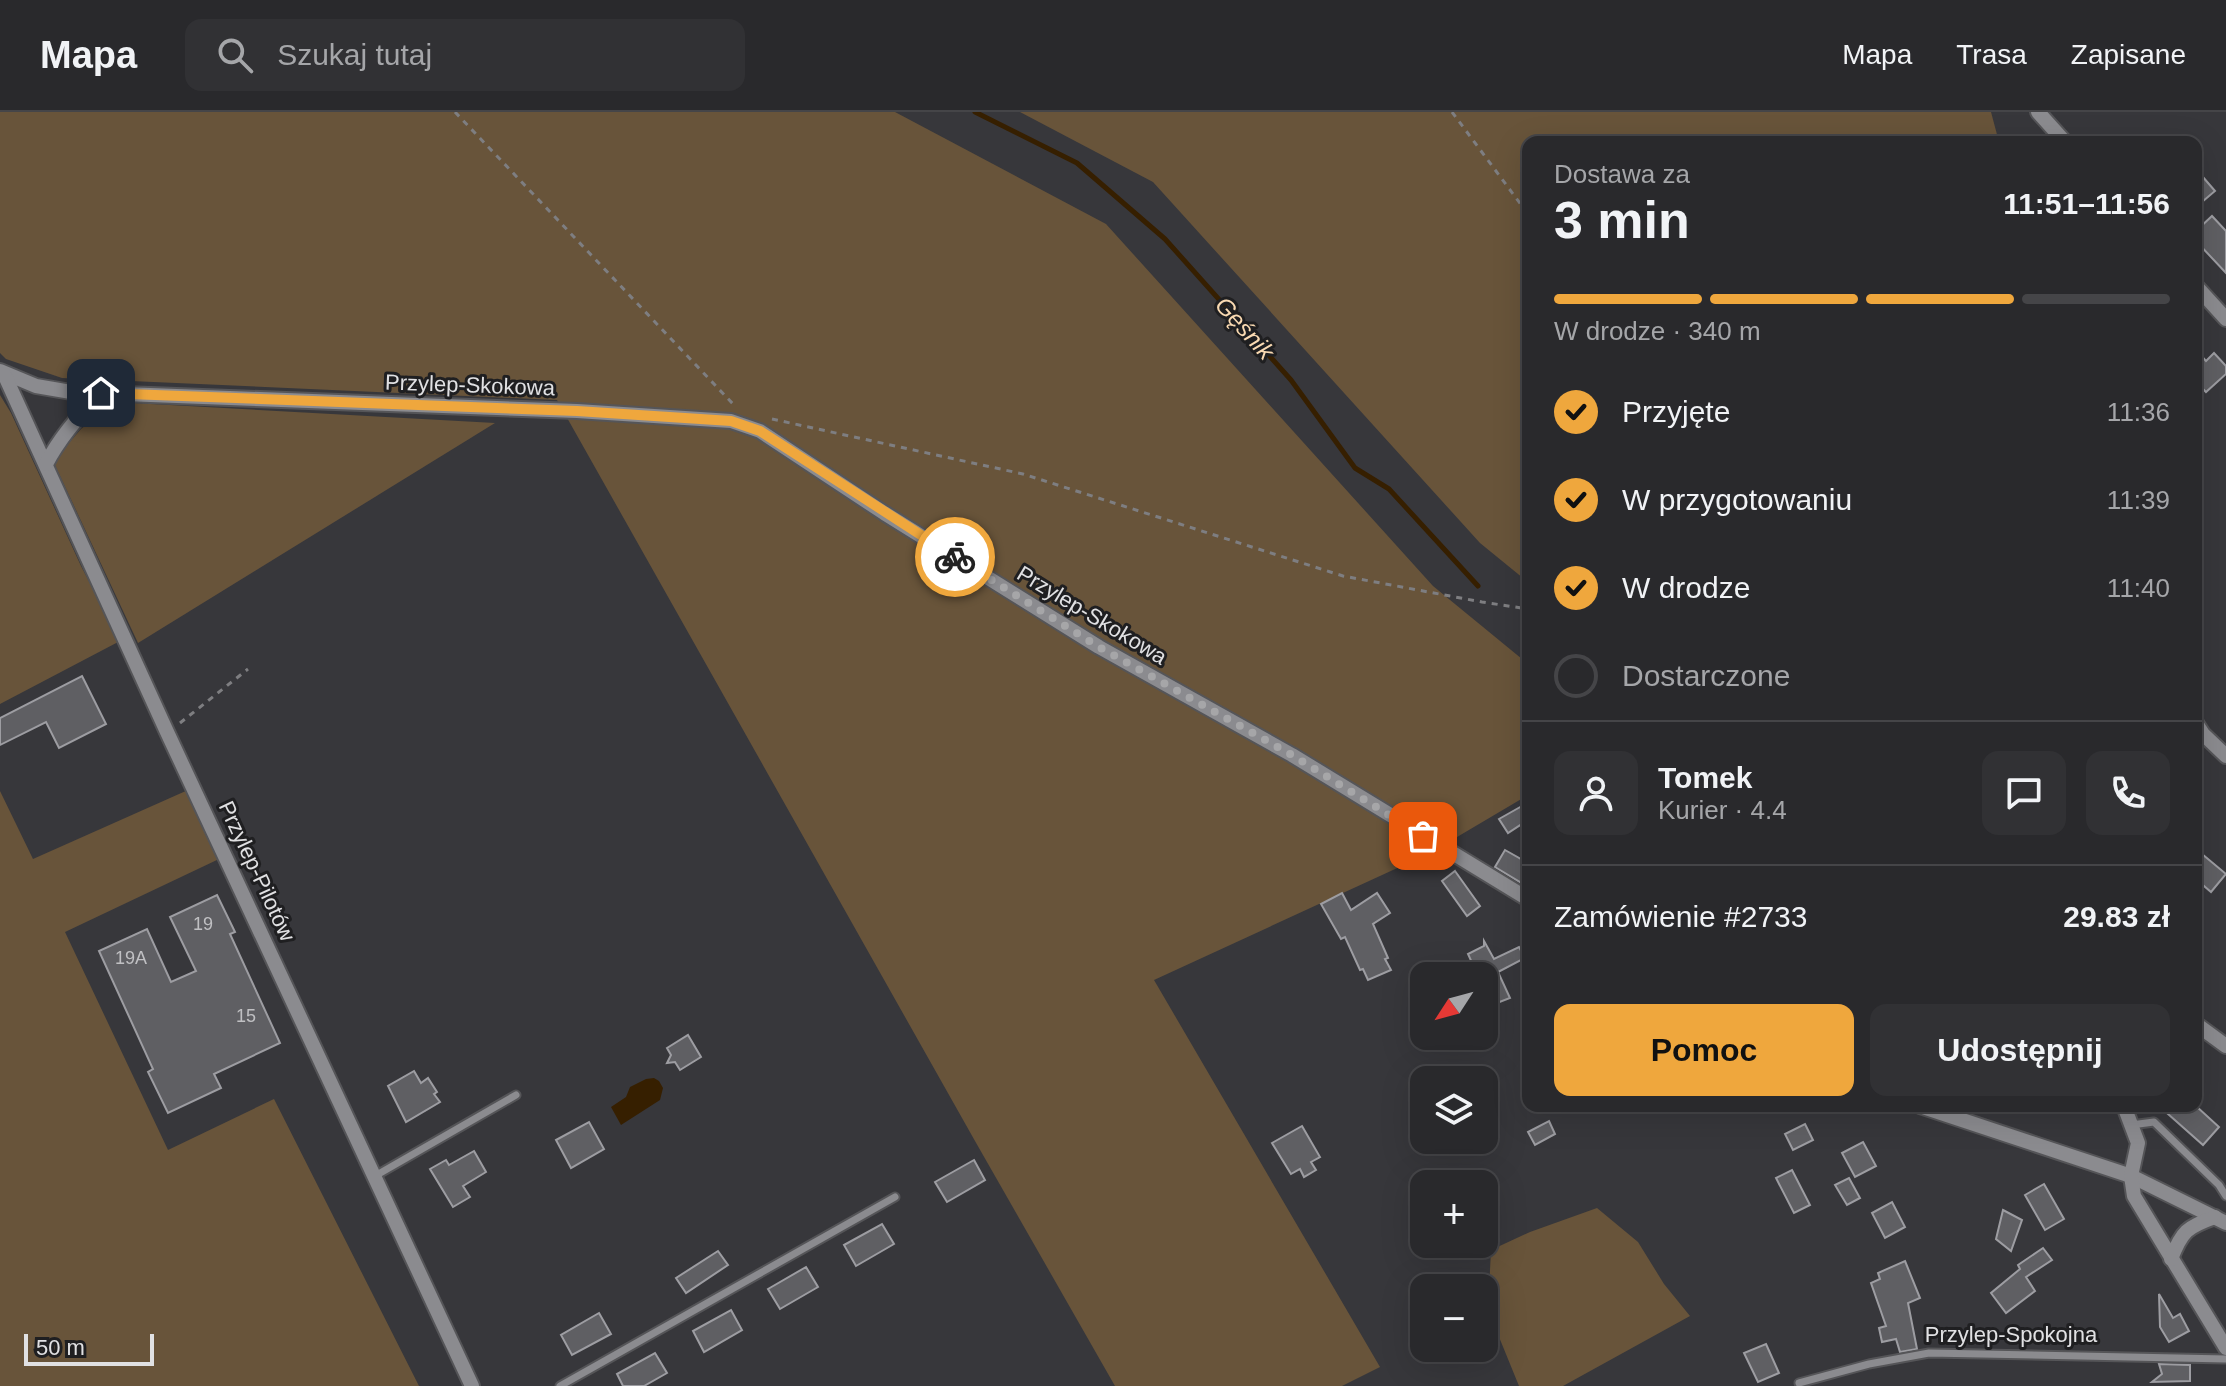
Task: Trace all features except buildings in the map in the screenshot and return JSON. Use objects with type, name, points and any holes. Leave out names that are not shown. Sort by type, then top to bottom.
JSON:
[{"type":"street","points":[[2038,112],[2060,136]]},
{"type":"street","points":[[2202,293],[2226,319]]},
{"type":"street","name":"Przylep-Skokowa","points":[[2,373],[36,386],[71,392],[577,411],[731,421],[760,431],[884,513],[1099,647],[1292,755],[1522,895]]},
{"type":"street","name":"Przylep-Pilotów","points":[[2,373],[472,1386]]},
{"type":"street","points":[[46,464],[74,420],[101,393]]},
{"type":"street","points":[[2202,732],[2226,756]]},
{"type":"street","points":[[2202,1028],[2226,1046]]},
{"type":"street","points":[[1938,1112],[2131,1176],[2220,1220]]},
{"type":"street","points":[[2126,1112],[2138,1143],[2131,1176],[2134,1196],[2226,1348]]},
{"type":"street","points":[[2171,1259],[2180,1235],[2192,1225],[2220,1220]]},
{"type":"lane","points":[[375,1176],[516,1095]]},
{"type":"lane","points":[[2131,1125],[2154,1122],[2219,1185],[2226,1196]]},
{"type":"lane","points":[[560,1386],[895,1197]]},
{"type":"lane","name":"Przylep-Spokojna","points":[[1799,1383],[1869,1364],[1929,1353],[2226,1359]]},
{"type":"path","points":[[455,112],[760,431]]},
{"type":"path","points":[[1452,112],[1522,206]]},
{"type":"path","points":[[770,418],[1023,474],[1343,576],[1522,608]]},
{"type":"path","points":[[167,732],[248,669]]},
{"type":"shaded area","points":[[0,112],[895,112],[1106,224],[1433,586],[1522,659],[1522,799],[1430,853],[1154,980],[1380,1367],[1342,1386],[1115,1386],[557,400],[62,378],[6,359],[0,353]]},
{"type":"shaded area","points":[[1020,112],[1991,112],[1997,136],[1522,136],[1522,577],[1480,543],[1153,182]]},
{"type":"shaded area","points":[[0,395],[120,641],[0,704]]},
{"type":"shaded area","points":[[115,402],[495,423],[138,643],[53,461],[81,429]]},
{"type":"shaded area","points":[[188,790],[219,859],[65,932],[168,1150],[274,1099],[419,1386],[0,1386],[0,791],[33,859]]},
{"type":"shaded area","points":[[654,1078],[663,1088],[660,1100],[621,1125],[611,1107],[626,1097],[630,1087]]},
{"type":"shaded area","points":[[1597,1208],[1638,1242],[1664,1284],[1690,1316],[1563,1386],[1519,1386],[1498,1335],[1498,1274],[1490,1274],[1491,1258],[1498,1258],[1498,1247]]},
{"type":"waterway","name":"Gęśnik","points":[[975,112],[1077,163],[1165,239],[1291,380],[1355,468],[1389,489],[1478,586]]},
{"type":"way so far","points":[[955,557],[1099,647],[1292,755],[1423,836]]},
{"type":"route","points":[[101,393],[577,411],[731,421],[760,431],[955,557]]}]
